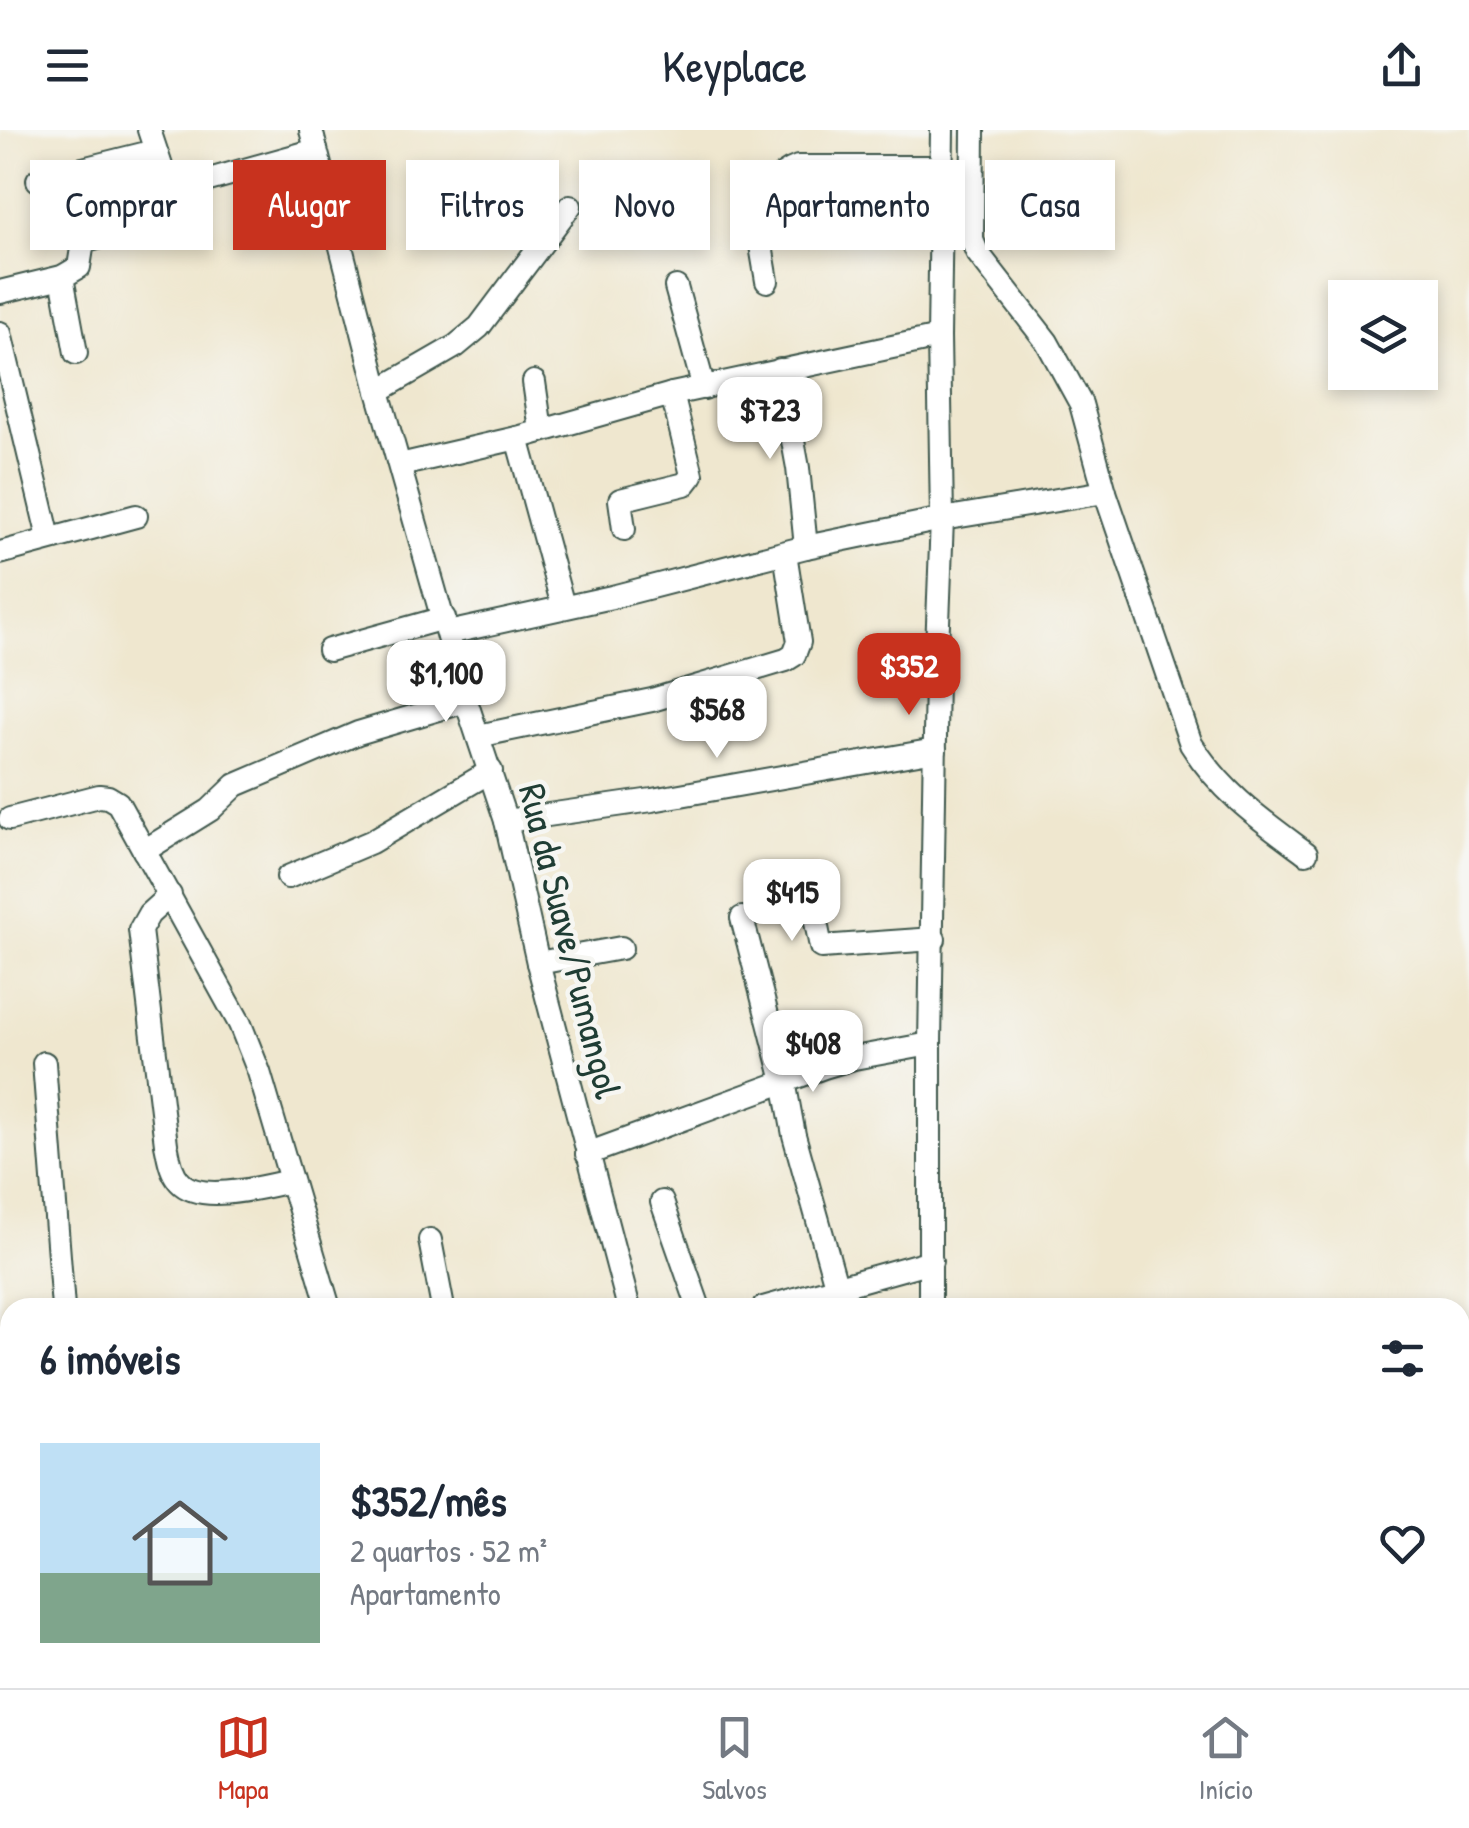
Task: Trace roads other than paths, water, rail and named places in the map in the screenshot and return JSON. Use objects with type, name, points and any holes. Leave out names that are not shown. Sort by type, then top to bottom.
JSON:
[{"type":"street","points":[[941,160],[942,130]]},
{"type":"street","points":[[973,130],[972,240],[977,252],[1026,312],[1081,404],[1105,492],[1191,744],[1230,796],[1306,853]]},
{"type":"street","points":[[96,160],[152,141],[167,184],[173,190],[313,140]]},
{"type":"street","name":"Rua da Suave/Pumangol","points":[[313,140],[378,391],[466,701],[506,821],[538,964],[625,1298]]},
{"type":"street","points":[[378,391],[456,346],[478,328],[570,206]]},
{"type":"street","points":[[0,292],[62,277],[79,267],[82,250]]},
{"type":"street","points":[[762,250],[768,281]]},
{"type":"street","points":[[930,1298],[930,1044],[942,519],[940,250]]},
{"type":"street","points":[[62,277],[76,354]]},
{"type":"street","points":[[676,287],[704,388]]},
{"type":"street","points":[[0,333],[49,538]]},
{"type":"street","points":[[400,465],[516,438],[672,394],[939,337]]},
{"type":"street","points":[[478,736],[652,700],[794,655],[799,642],[795,550],[798,468],[780,370]]},
{"type":"street","points":[[534,382],[542,430]]},
{"type":"street","points":[[624,529],[620,500],[685,484],[692,476],[672,394]]},
{"type":"street","points":[[516,438],[563,606]]},
{"type":"street","points":[[329,650],[612,597],[795,550],[942,519],[1105,492]]},
{"type":"street","points":[[0,553],[136,516]]},
{"type":"street","points":[[144,851],[210,810],[236,785],[358,733],[466,701]]},
{"type":"street","points":[[506,821],[652,800],[935,750]]},
{"type":"street","points":[[288,877],[370,842],[491,771]]},
{"type":"street","points":[[10,820],[108,796],[118,802],[240,1024],[259,1072],[327,1298]]},
{"type":"street","points":[[810,892],[822,947],[934,938]]},
{"type":"street","points":[[170,895],[149,914],[140,930],[172,1172],[182,1185],[204,1192],[290,1181]]},
{"type":"street","points":[[742,918],[794,1135],[836,1285]]},
{"type":"street","points":[[538,964],[621,948]]},
{"type":"street","points":[[588,1154],[854,1058],[930,1044]]},
{"type":"street","points":[[44,1063],[62,1298]]},
{"type":"street","points":[[662,1202],[696,1298]]},
{"type":"street","points":[[430,1240],[441,1298]]},
{"type":"street","points":[[795,1298],[931,1262]]}]
